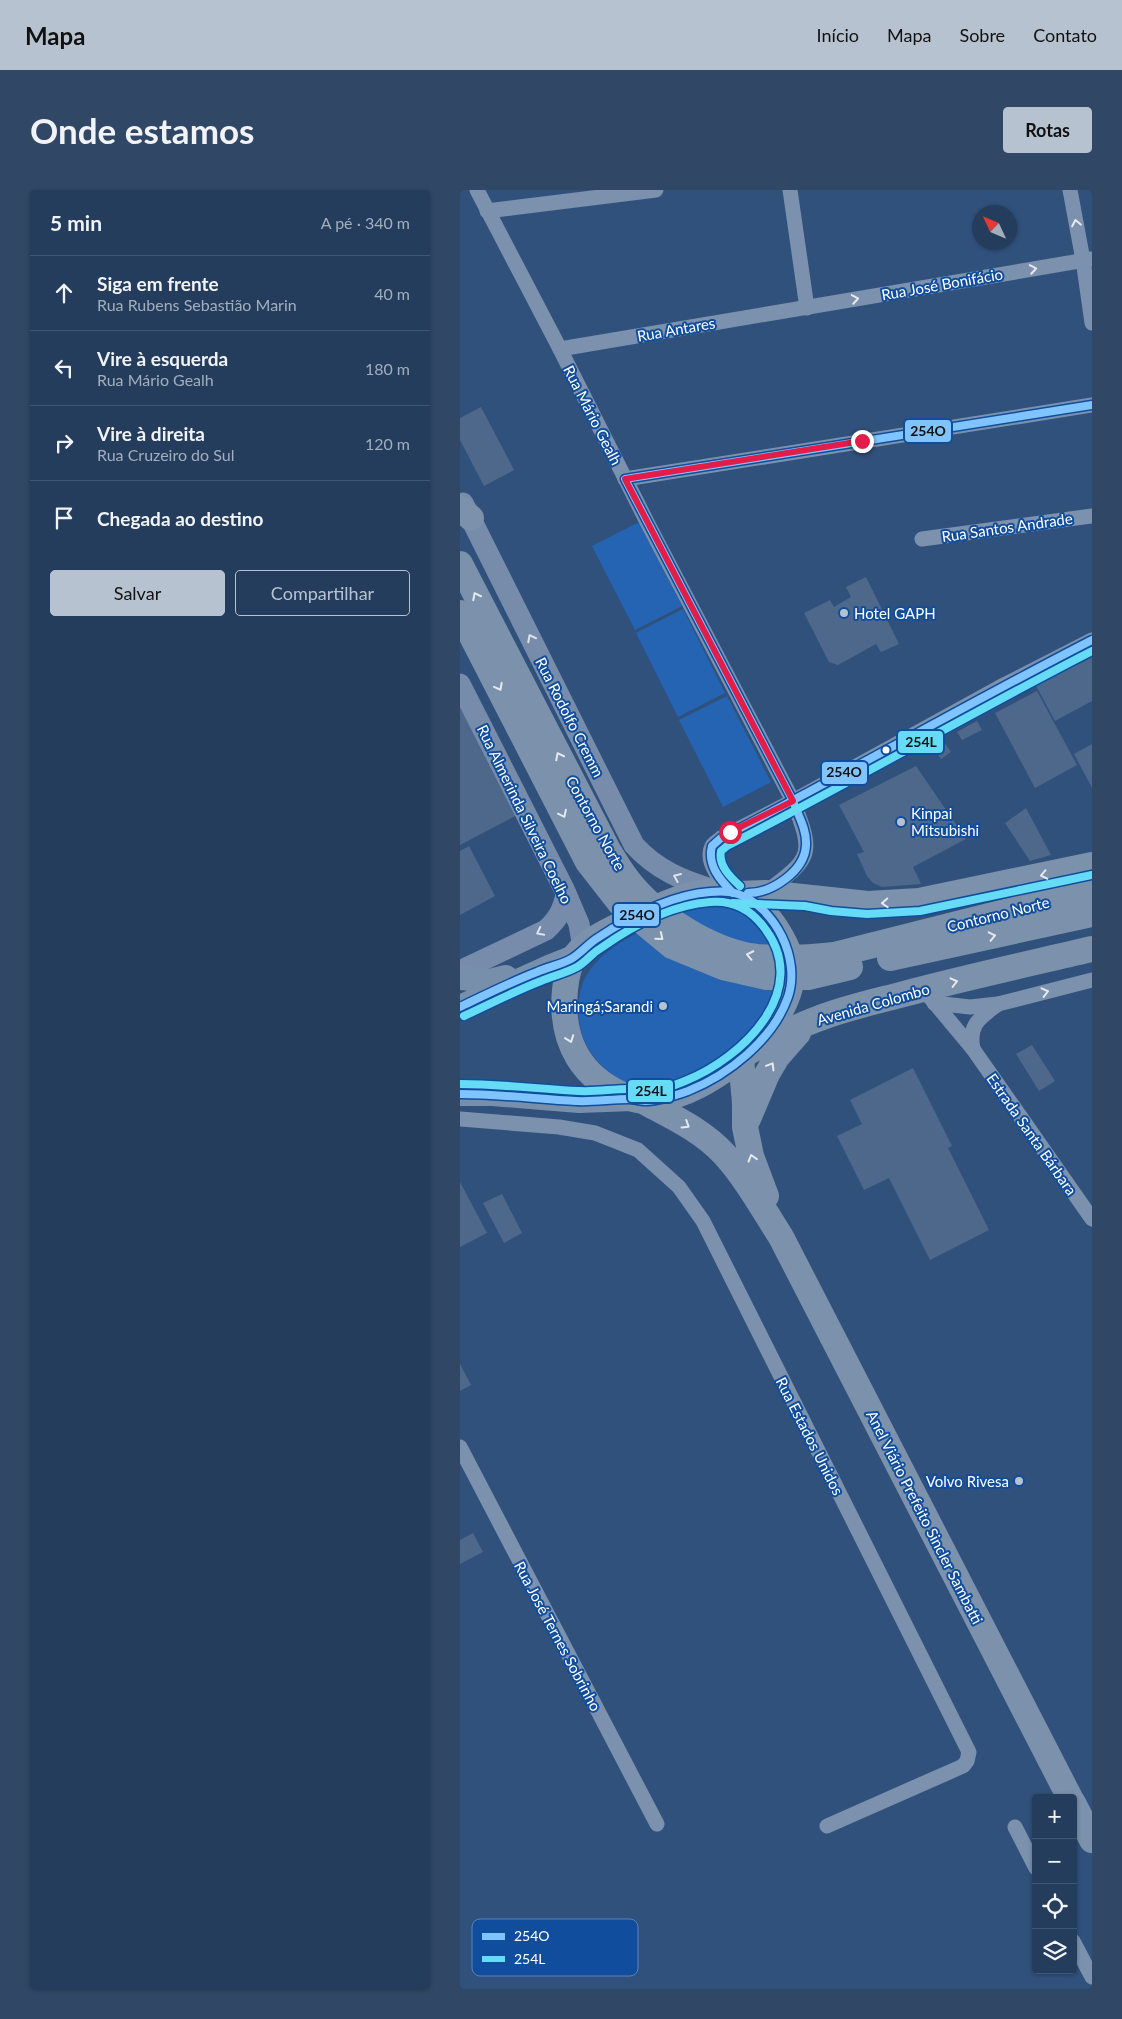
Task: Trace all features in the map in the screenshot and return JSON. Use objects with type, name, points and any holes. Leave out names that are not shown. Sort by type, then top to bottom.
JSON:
[{"type":"highway","name":"Contorno Norte","points":[[460,564],[608,850],[626,879],[652,904],[687,930],[722,948],[755,957],[798,959],[834,955],[1092,890]]},
{"type":"highway","name":"Contorno Norte","points":[[460,613],[527,739],[588,862],[620,903],[672,946],[722,967],[767,977],[808,977],[1092,914]]},
{"type":"highway","points":[[578,952],[602,934],[665,902],[693,894],[730,891],[868,904],[919,901],[1092,865]]},
{"type":"highway","points":[[730,891],[752,900],[768,917],[787,948],[791,964],[792,979],[788,996],[772,1027],[746,1054]]},
{"type":"highway","name":"Avenida Colombo","points":[[638,1100],[667,1098],[689,1091],[712,1079],[746,1054],[806,1023],[848,1009],[928,996],[1092,949]]},
{"type":"highway","name":"Anel Viário Prefeito Sincler Sambatti","points":[[578,952],[567,974],[565,1021],[568,1039],[588,1072],[613,1089],[638,1100],[704,1136],[724,1154],[742,1178],[781,1237],[1068,1794]]},
{"type":"highway","points":[[1066,955],[1092,957]]},
{"type":"highway","points":[[745,1127],[767,1074],[777,1057],[806,1023]]},
{"type":"highway","name":"Anel Viário Prefeito Sincler Sambatti","points":[[746,1054],[745,1127],[751,1156],[781,1237]]},
{"type":"highway","points":[[1077,1812],[1092,1840]]},
{"type":"main road","points":[[460,1007],[578,952]]},
{"type":"main road","points":[[460,978],[490,981],[549,967]]},
{"type":"main road","name":"Avenida Colombo","points":[[460,1094],[492,1094],[579,1101],[638,1100]]},
{"type":"street","name":"Rua Mário Gealh","points":[[477,190],[793,801],[804,829],[806,854],[800,865],[765,893]]},
{"type":"street","points":[[487,211],[656,190]]},
{"type":"street","points":[[790,190],[800,309]]},
{"type":"street","points":[[1070,190],[1088,260],[1092,323]]},
{"type":"street","name":"Rua José Bonifácio","points":[[800,309],[1088,260]]},
{"type":"street","name":"Rua Antares","points":[[560,349],[800,309]]},
{"type":"street","points":[[625,479],[1092,405]]},
{"type":"street","name":"Rua Rodolfo Cremm","points":[[464,508],[634,845],[647,859],[668,874],[692,883],[730,891]]},
{"type":"street","name":"Rua Santos Andrade","points":[[922,539],[1092,516]]},
{"type":"street","points":[[730,891],[716,874],[711,858],[712,846],[730,832],[793,801],[996,689],[1092,640]]},
{"type":"street","name":"Rua Almerinda Silveira Coelho","points":[[460,684],[566,894],[579,924],[578,952]]},
{"type":"street","points":[[460,971],[546,930],[556,921],[563,910],[566,894]]},
{"type":"street","points":[[928,996],[970,1007],[998,1004],[1092,980]]},
{"type":"street","name":"Estrada Santa Bárbara","points":[[928,996],[973,1049],[1092,1219]]},
{"type":"street","points":[[973,1049],[971,1033],[973,1026],[982,1016],[998,1004]]},
{"type":"street","name":"Rua Estados Unidos","points":[[460,1119],[559,1127],[595,1133],[638,1150],[679,1187],[703,1221],[969,1752],[964,1766],[827,1826]]},
{"type":"street","name":"Rua José Ternes Sobrinho","points":[[460,1447],[657,1824]]},
{"type":"street","points":[[1015,1827],[1032,1860]]},
{"type":"street","points":[[1077,1949],[1092,1977]]},
{"type":"shaded area","points":[[639,522],[682,606],[635,630],[592,546]]},
{"type":"shaded area","points":[[683,609],[725,693],[678,717],[636,633]]},
{"type":"shaded area","points":[[727,696],[771,782],[723,807],[679,720]]},
{"type":"shaded area","points":[[716,905],[731,909],[751,919],[767,935],[779,974],[777,990],[769,1007],[752,1032],[739,1045],[686,1081],[652,1087],[634,1085],[613,1075],[596,1060],[587,1046],[582,1033],[579,1019],[579,1002],[581,987],[587,974],[606,953],[631,936],[679,914]]},
{"type":"building","points":[[481,407],[514,470],[484,486],[460,440],[460,418]]},
{"type":"building","points":[[866,577],[899,644],[881,652],[876,644],[838,665],[829,662],[804,613],[830,600],[834,607],[851,597],[846,587]]},
{"type":"building","points":[[1092,653],[1092,701],[1055,721],[1035,684]]},
{"type":"building","points":[[1037,691],[1077,765],[1035,788],[995,713]]},
{"type":"building","points":[[460,706],[517,815],[460,845]]},
{"type":"building","points":[[977,721],[982,730],[962,740],[957,732]]},
{"type":"building","points":[[936,731],[951,752],[941,759],[929,743],[914,751],[911,744]]},
{"type":"building","points":[[1092,744],[1092,788],[1074,754]]},
{"type":"building","name":"Kinpai Mitsubishi","points":[[916,766],[966,839],[913,867],[921,884],[882,887],[873,883],[867,876],[857,854],[864,852],[839,805]]},
{"type":"building","points":[[1026,808],[1051,855],[1030,861],[1005,823]]},
{"type":"building","points":[[469,846],[495,896],[460,915],[460,851]]},
{"type":"building","points":[[1032,1045],[1055,1081],[1039,1091],[1016,1054]]},
{"type":"building","points":[[913,1068],[952,1146],[948,1148],[989,1230],[930,1260],[889,1178],[864,1190],[837,1136],[862,1124],[850,1100]]},
{"type":"building","points":[[460,1182],[487,1233],[460,1247]]},
{"type":"building","points":[[502,1194],[522,1233],[504,1243],[483,1203]]},
{"type":"building","points":[[460,1364],[471,1385],[460,1391]]},
{"type":"building","points":[[473,1533],[483,1552],[460,1564],[460,1540]]},
{"type":"transit line","name":"254O","points":[[748,893],[777,885],[794,872],[804,855],[806,845],[804,828],[793,801],[625,479],[1092,405]]},
{"type":"transit line","name":"254O","points":[[733,893],[719,877],[711,860],[712,846],[721,838],[1092,640]]},
{"type":"transit line","name":"254L","points":[[740,886],[729,875],[721,861],[721,851],[727,846],[1092,651]]},
{"type":"transit line","name":"254L","points":[[733,903],[805,906],[831,911],[867,914],[920,911],[1092,875]]},
{"type":"transit line","name":"254O","points":[[460,1007],[541,970],[571,959],[593,941],[650,908],[665,902],[710,892],[724,891],[738,894],[763,910],[774,922],[782,936],[788,951],[791,967],[788,997],[772,1028],[733,1066],[688,1091],[650,1101],[629,1099],[576,1101],[460,1094]]},
{"type":"transit line","name":"254L","points":[[460,1084],[579,1091],[629,1089],[655,1091],[685,1081],[729,1056],[749,1038],[765,1019],[776,997],[780,974],[777,950],[758,920],[739,906],[726,902],[695,904],[652,918],[613,940],[577,967],[522,989],[464,1016]]},
{"type":"place","name":"Hotel GAPH","points":[[844,613]]},
{"type":"place","name":"Kinpai Mitsubishi","points":[[901,822]]},
{"type":"place","name":"Maringá;Sarandi","points":[[663,1006]]},
{"type":"place","name":"Volvo Rivesa","points":[[1019,1481]]},
{"type":"route","points":[[730,832],[793,801],[625,479],[862,441]]}]
